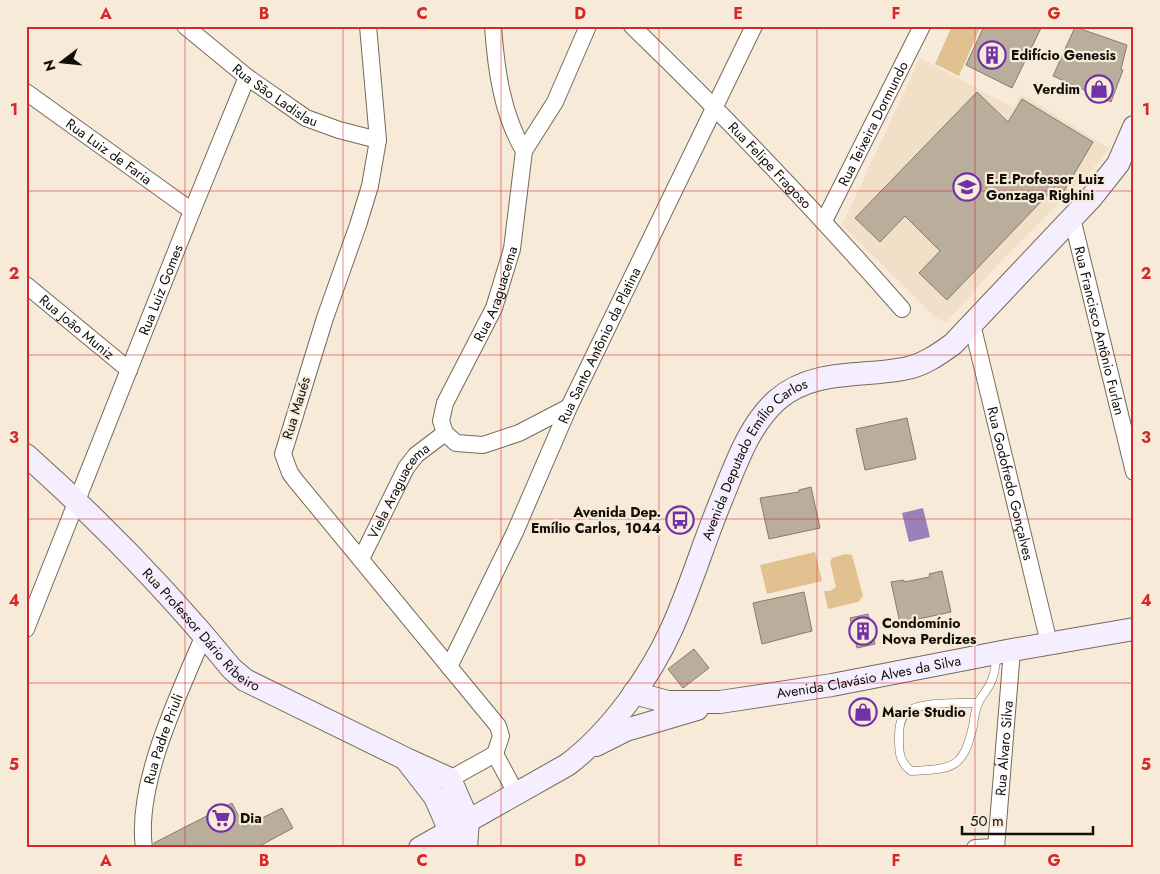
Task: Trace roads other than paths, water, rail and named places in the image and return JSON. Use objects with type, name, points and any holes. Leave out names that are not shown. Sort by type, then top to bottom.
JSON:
[{"type":"street","name":"Rua São Ladislau","points":[[184,26],[247,77],[306,118],[339,130],[378,140]]},
{"type":"street","name":"Rua Maués","points":[[368,26],[378,140],[370,186],[325,318],[283,454],[290,473],[296,481],[498,726],[501,736],[495,754]]},
{"type":"street","points":[[493,26],[504,102],[513,132],[524,151]]},
{"type":"street","name":"Rua Araguacema","points":[[445,433],[441,422],[445,403],[494,308],[512,249],[524,151],[555,102],[588,26]]},
{"type":"street","name":"Rua Felipe Fragoso","points":[[632,26],[716,107],[824,221],[902,309]]},
{"type":"street","name":"Rua Santo Antônio da Platina","points":[[449,667],[515,532],[570,407],[754,26]]},
{"type":"street","name":"Rua Teixeira Dormundo","points":[[824,221],[916,30]]},
{"type":"street","name":"Rua Luiz Gomes","points":[[26,629],[247,77]]},
{"type":"street","name":"Rua Luiz de Faria","points":[[26,92],[192,211]]},
{"type":"street","name":"Avenida Deputado Emílio Carlos","points":[[420,848],[458,833],[516,793],[548,777],[587,750],[634,693],[672,629],[740,454],[767,412],[778,400],[792,390],[822,378],[905,369],[932,359],[953,344],[1072,218],[1118,164],[1134,127]]},
{"type":"street","name":"Rua Francisco Antônio Furlan","points":[[1072,218],[1134,472]]},
{"type":"street","name":"Rua João Muniz","points":[[26,285],[129,370]]},
{"type":"street","name":"Rua Godofredo Gonçalves","points":[[972,324],[1049,643]]},
{"type":"street","points":[[445,433],[456,442],[483,445],[519,433],[570,407]]},
{"type":"street","name":"Viela Araguacema","points":[[361,559],[406,468],[416,456],[445,433]]},
{"type":"street","name":"Rua Professor Dário Ribeiro","points":[[26,455],[65,490],[149,573],[232,669],[245,680],[406,760],[450,779]]},
{"type":"street","name":"Avenida Clavásio Alves da Silva","points":[[587,750],[626,730],[720,702],[832,685],[1004,651],[1134,629]]},
{"type":"street","name":"Rua Padre Priuli","points":[[144,848],[142,832],[146,795],[157,756],[204,635]]},
{"type":"street","name":"Rua Álvaro Silva","points":[[996,847],[1004,651]]},
{"type":"street","name":"Avenida Clavásio Alves da Silva","points":[[634,693],[668,702],[720,702]]},
{"type":"street","points":[[466,848],[458,833],[450,779],[495,754],[516,793]]},
{"type":"street","name":"Rua Professor Dário Ribeiro","points":[[406,760],[436,797],[458,833]]},
{"type":"street","points":[[975,848],[996,847]]},
{"type":"lane","points":[[978,703],[935,704],[915,708],[906,713],[900,722],[899,734],[899,756],[903,764],[911,771],[936,770],[955,764],[962,758],[968,749],[978,703],[990,684],[1004,651]]},
{"type":"place","name":"Edifício Genesis","points":[[992,55]]},
{"type":"place","name":"Verdim","points":[[1099,89]]},
{"type":"place","name":"E.E.Professor Luiz Gonzaga Righini","points":[[967,187]]},
{"type":"place","name":"Avenida Dep. Emílio Carlos, 1044","points":[[680,520]]},
{"type":"place","name":"Condomínio Nova Perdizes","points":[[863,631]]},
{"type":"place","name":"Marie Studio","points":[[863,712]]},
{"type":"place","name":"Dia","points":[[221,818]]}]
